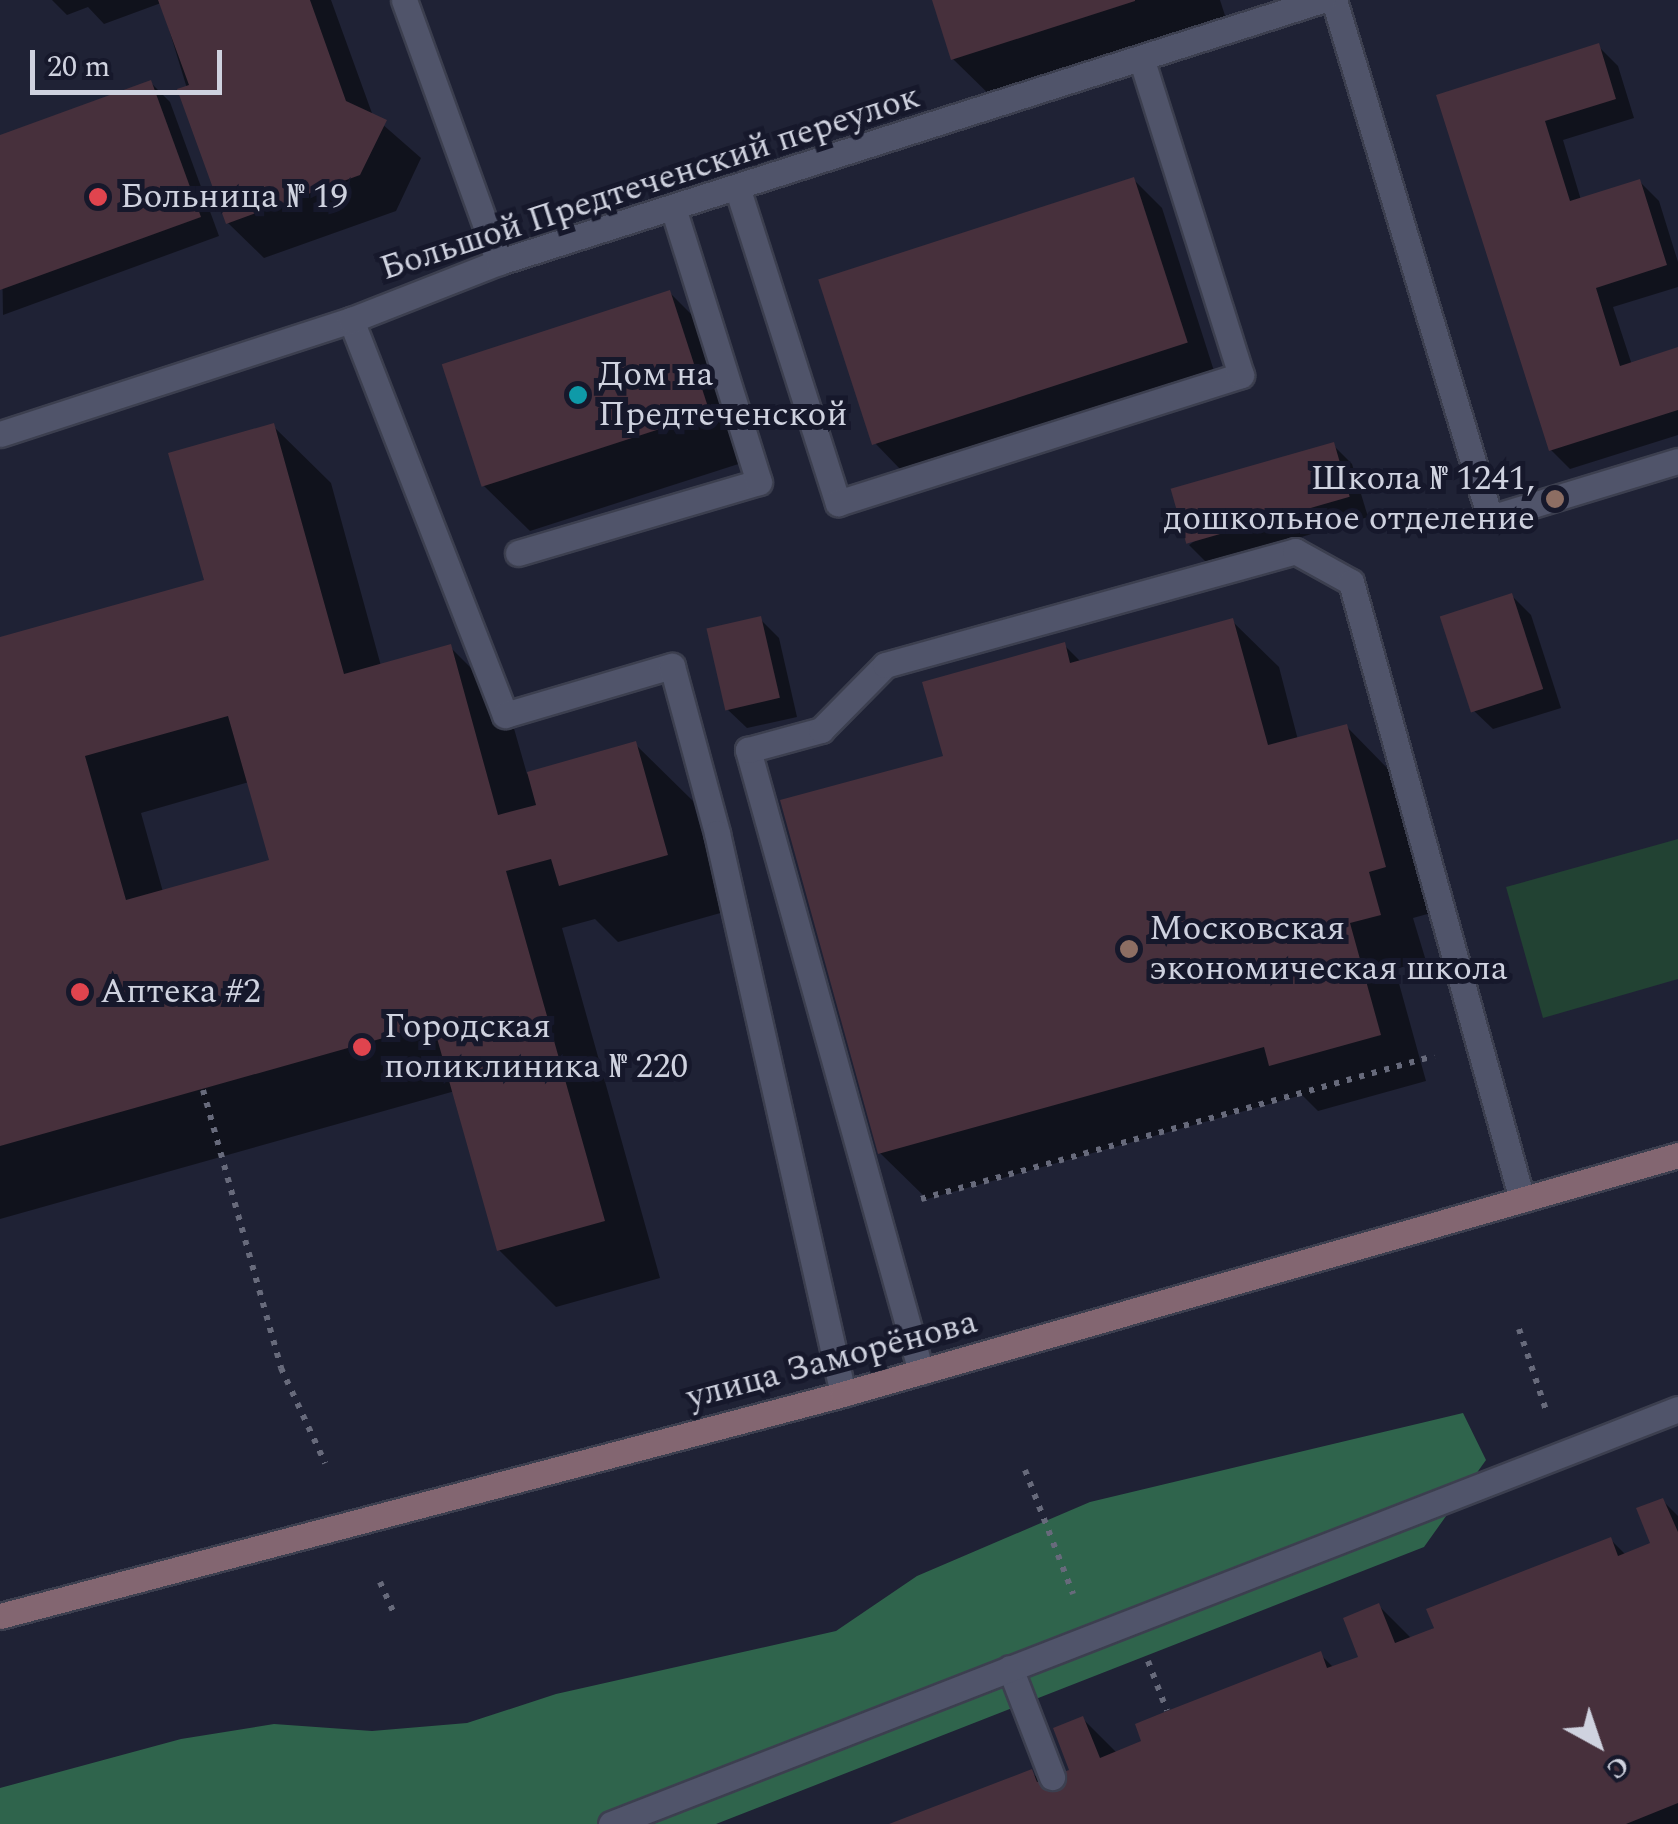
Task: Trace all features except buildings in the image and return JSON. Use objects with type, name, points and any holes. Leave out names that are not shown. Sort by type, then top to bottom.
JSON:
[{"type":"street","points":[[404,0],[499,262]]},
{"type":"street","name":"Большой Предтеченский переулок","points":[[0,434],[351,320],[499,262],[1142,61],[1270,8],[1322,0]]},
{"type":"street","points":[[1334,0],[1490,518],[1678,461]]},
{"type":"street","points":[[737,186],[838,503],[1241,374],[1142,61]]},
{"type":"street","points":[[518,553],[760,482],[674,207]]},
{"type":"street","points":[[351,320],[505,714],[672,666],[717,834],[843,1394]]},
{"type":"street","points":[[921,1372],[748,750],[821,730],[885,665],[1295,551],[1351,582],[1522,1200]]},
{"type":"street","name":"улица Заморёнова","points":[[0,1616],[843,1394],[1678,1155]]},
{"type":"street","points":[[611,1824],[1678,1409]]},
{"type":"street","points":[[1010,1668],[1052,1777]]},
{"type":"path","points":[[876,1212],[1479,1044]]},
{"type":"path","points":[[203,1090],[281,1368],[326,1464]]},
{"type":"path","points":[[1519,1329],[1545,1406]]},
{"type":"path","points":[[1025,1470],[1065,1573]]},
{"type":"path","points":[[380,1582],[396,1615]]},
{"type":"green space","points":[[1678,839],[1678,979],[1543,1018],[1506,887]]},
{"type":"green space","points":[[1463,1413],[1486,1460],[1424,1547],[716,1824],[0,1824],[0,1788],[181,1739],[274,1724],[372,1731],[467,1723],[556,1694],[836,1631],[917,1576],[1090,1502]]},
{"type":"place","name":"Больница № 19","points":[[98,197]]},
{"type":"place","name":"Дом на Предтеченской","points":[[578,395]]},
{"type":"place","name":"Школа № 1241, дошкольное отделение","points":[[1555,499]]},
{"type":"place","name":"Московская экономическая школа","points":[[1129,949]]},
{"type":"place","name":"Аптека #2","points":[[80,992]]},
{"type":"place","name":"Городская поликлиника № 220","points":[[362,1047]]}]
